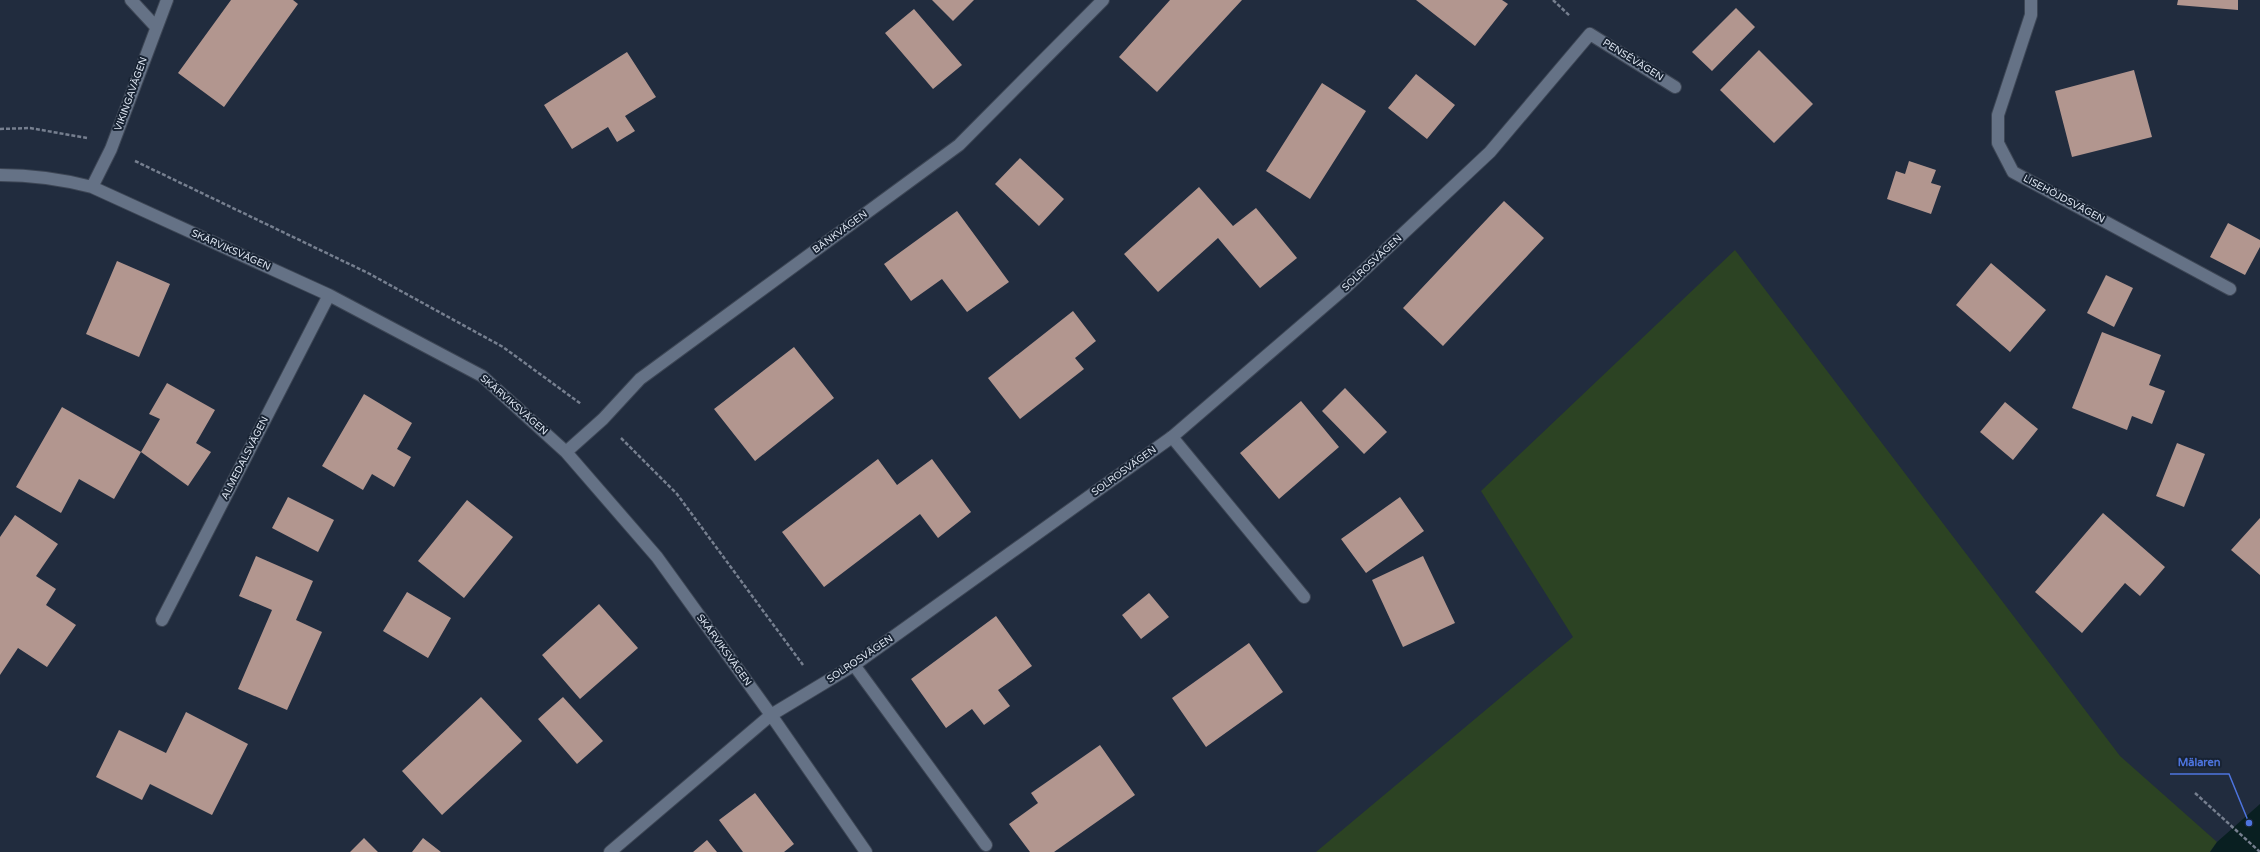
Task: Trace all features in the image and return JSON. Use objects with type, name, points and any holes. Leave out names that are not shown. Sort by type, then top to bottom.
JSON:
[{"type":"street","points":[[131,0],[156,27]]},
{"type":"street","name":"VIKINGAVÄGEN","points":[[92,187],[111,149],[167,0]]},
{"type":"street","name":"BÄNKVÄGEN","points":[[566,452],[603,419],[640,379],[959,145],[1103,0]]},
{"type":"street","name":"LISEHÖJDSVÄGEN","points":[[2031,0],[2031,15],[1998,115],[1998,142],[2014,172],[2230,289]]},
{"type":"street","name":"PENSÉVÄGEN","points":[[1590,34],[1675,87]]},
{"type":"street","name":"SOLROSVÄGEN","points":[[610,852],[771,715],[854,665],[1172,437],[1344,289],[1490,152],[1590,34]]},
{"type":"street","name":"SKÄRVIKSVÄGEN","points":[[0,175],[37,176],[92,187],[329,295],[482,376],[566,452],[657,557],[771,715],[866,852]]},
{"type":"street","name":"ALMEDALSVÄGEN","points":[[162,620],[329,295]]},
{"type":"street","points":[[1172,437],[1304,597]]},
{"type":"street","points":[[854,665],[986,845]]},
{"type":"path","points":[[2195,792],[2260,852]]},
{"type":"green space","points":[[1735,250],[2120,756],[2217,842],[2210,852],[1316,852],[1573,637],[1481,491]]},
{"type":"shaded area","points":[[2260,804],[2260,852],[2210,852],[2217,842]]},
{"type":"building","points":[[231,0],[293,0],[298,4],[224,107],[178,73]]},
{"type":"building","points":[[932,0],[974,0],[953,21]]},
{"type":"building","points":[[1170,0],[1242,0],[1157,92],[1119,57]]},
{"type":"building","points":[[1416,0],[1502,0],[1508,4],[1475,46]]},
{"type":"building","points":[[2178,0],[2238,0],[2238,10],[2177,5]]},
{"type":"building","points":[[1736,8],[1755,27],[1712,71],[1692,52]]},
{"type":"building","points":[[914,9],[962,65],[933,89],[885,33]]},
{"type":"building","points":[[1759,50],[1813,104],[1774,143],[1720,90]]},
{"type":"building","points":[[627,52],[656,97],[625,116],[635,131],[617,142],[608,127],[572,149],[544,105]]},
{"type":"building","points":[[2134,70],[2152,137],[2072,157],[2055,91]]},
{"type":"building","points":[[1416,74],[1455,105],[1427,139],[1388,108]]},
{"type":"building","points":[[1322,83],[1366,111],[1310,199],[1266,171]]},
{"type":"building","points":[[1020,158],[1064,199],[1039,226],[995,184]]},
{"type":"building","points":[[1909,161],[1936,170],[1931,183],[1941,186],[1931,214],[1887,199],[1896,171],[1905,174]]},
{"type":"building","points":[[1199,187],[1233,226],[1256,208],[1297,258],[1260,288],[1218,238],[1158,292],[1124,254]]},
{"type":"building","points":[[1504,201],[1544,238],[1443,346],[1403,308]]},
{"type":"building","points":[[957,211],[1009,282],[967,312],[942,279],[911,301],[884,264]]},
{"type":"building","points":[[2228,223],[2260,240],[2260,247],[2245,275],[2210,257]]},
{"type":"building","points":[[117,261],[170,284],[139,357],[86,334]]},
{"type":"building","points":[[1991,263],[2046,310],[2010,352],[1956,305]]},
{"type":"building","points":[[2106,275],[2133,288],[2114,327],[2087,313]]},
{"type":"building","points":[[1073,311],[1096,341],[1075,358],[1084,369],[1020,419],[988,378]]},
{"type":"building","points":[[2102,332],[2161,355],[2149,385],[2165,391],[2152,424],[2132,416],[2127,430],[2072,408]]},
{"type":"building","points":[[794,347],[834,398],[755,461],[714,409]]},
{"type":"building","points":[[167,383],[215,410],[196,443],[211,452],[188,486],[141,452],[160,419],[149,414]]},
{"type":"building","points":[[1345,388],[1387,432],[1364,454],[1322,411]]},
{"type":"building","points":[[364,394],[412,423],[397,449],[411,457],[394,487],[372,474],[363,490],[322,466]]},
{"type":"building","points":[[1301,401],[1339,447],[1279,499],[1240,453]]},
{"type":"building","points":[[2005,402],[2038,429],[2013,460],[1980,432]]},
{"type":"building","points":[[62,407],[141,452],[114,499],[79,479],[61,513],[16,487]]},
{"type":"building","points":[[2177,443],[2205,454],[2184,507],[2156,496]]},
{"type":"building","points":[[878,459],[897,485],[932,459],[971,512],[938,538],[920,514],[824,587],[782,532]]},
{"type":"building","points":[[288,497],[334,520],[318,552],[272,528]]},
{"type":"building","points":[[1400,497],[1424,531],[1366,573],[1341,539]]},
{"type":"building","points":[[467,500],[513,537],[464,598],[418,561]]},
{"type":"building","points":[[2103,513],[2165,567],[2140,596],[2125,583],[2082,633],[2035,592]]},
{"type":"building","points":[[15,515],[58,544],[36,576],[56,589],[46,605],[76,625],[47,667],[18,648],[0,675],[0,537]]},
{"type":"building","points":[[2260,518],[2260,575],[2231,550]]},
{"type":"building","points":[[256,556],[313,581],[296,620],[322,632],[287,710],[238,689],[272,610],[239,596]]},
{"type":"building","points":[[1423,556],[1455,623],[1403,647],[1372,580]]},
{"type":"building","points":[[407,592],[451,618],[428,658],[383,631]]},
{"type":"building","points":[[1149,593],[1169,617],[1141,639],[1122,615]]},
{"type":"building","points":[[599,604],[638,648],[580,699],[542,655]]},
{"type":"building","points":[[996,616],[1032,666],[998,690],[1010,706],[984,725],[972,709],[946,728],[911,679]]},
{"type":"building","points":[[1249,643],[1283,692],[1206,747],[1172,698]]},
{"type":"building","points":[[481,697],[522,741],[442,815],[402,771]]},
{"type":"building","points":[[563,697],[603,741],[577,764],[538,719]]},
{"type":"building","points":[[186,712],[248,744],[212,815],[150,784],[142,800],[96,777],[119,730],[166,753]]},
{"type":"building","points":[[1100,745],[1135,795],[1054,852],[1030,852],[1009,824],[1038,803],[1031,793]]},
{"type":"building","points":[[755,793],[794,844],[784,852],[743,852],[719,820]]},
{"type":"building","points":[[364,838],[378,852],[350,852]]},
{"type":"building","points":[[423,838],[441,852],[412,852]]},
{"type":"building","points":[[707,840],[717,852],[693,852]]},
{"type":"place","name":"Mälaren","points":[[2249,823]]}]
